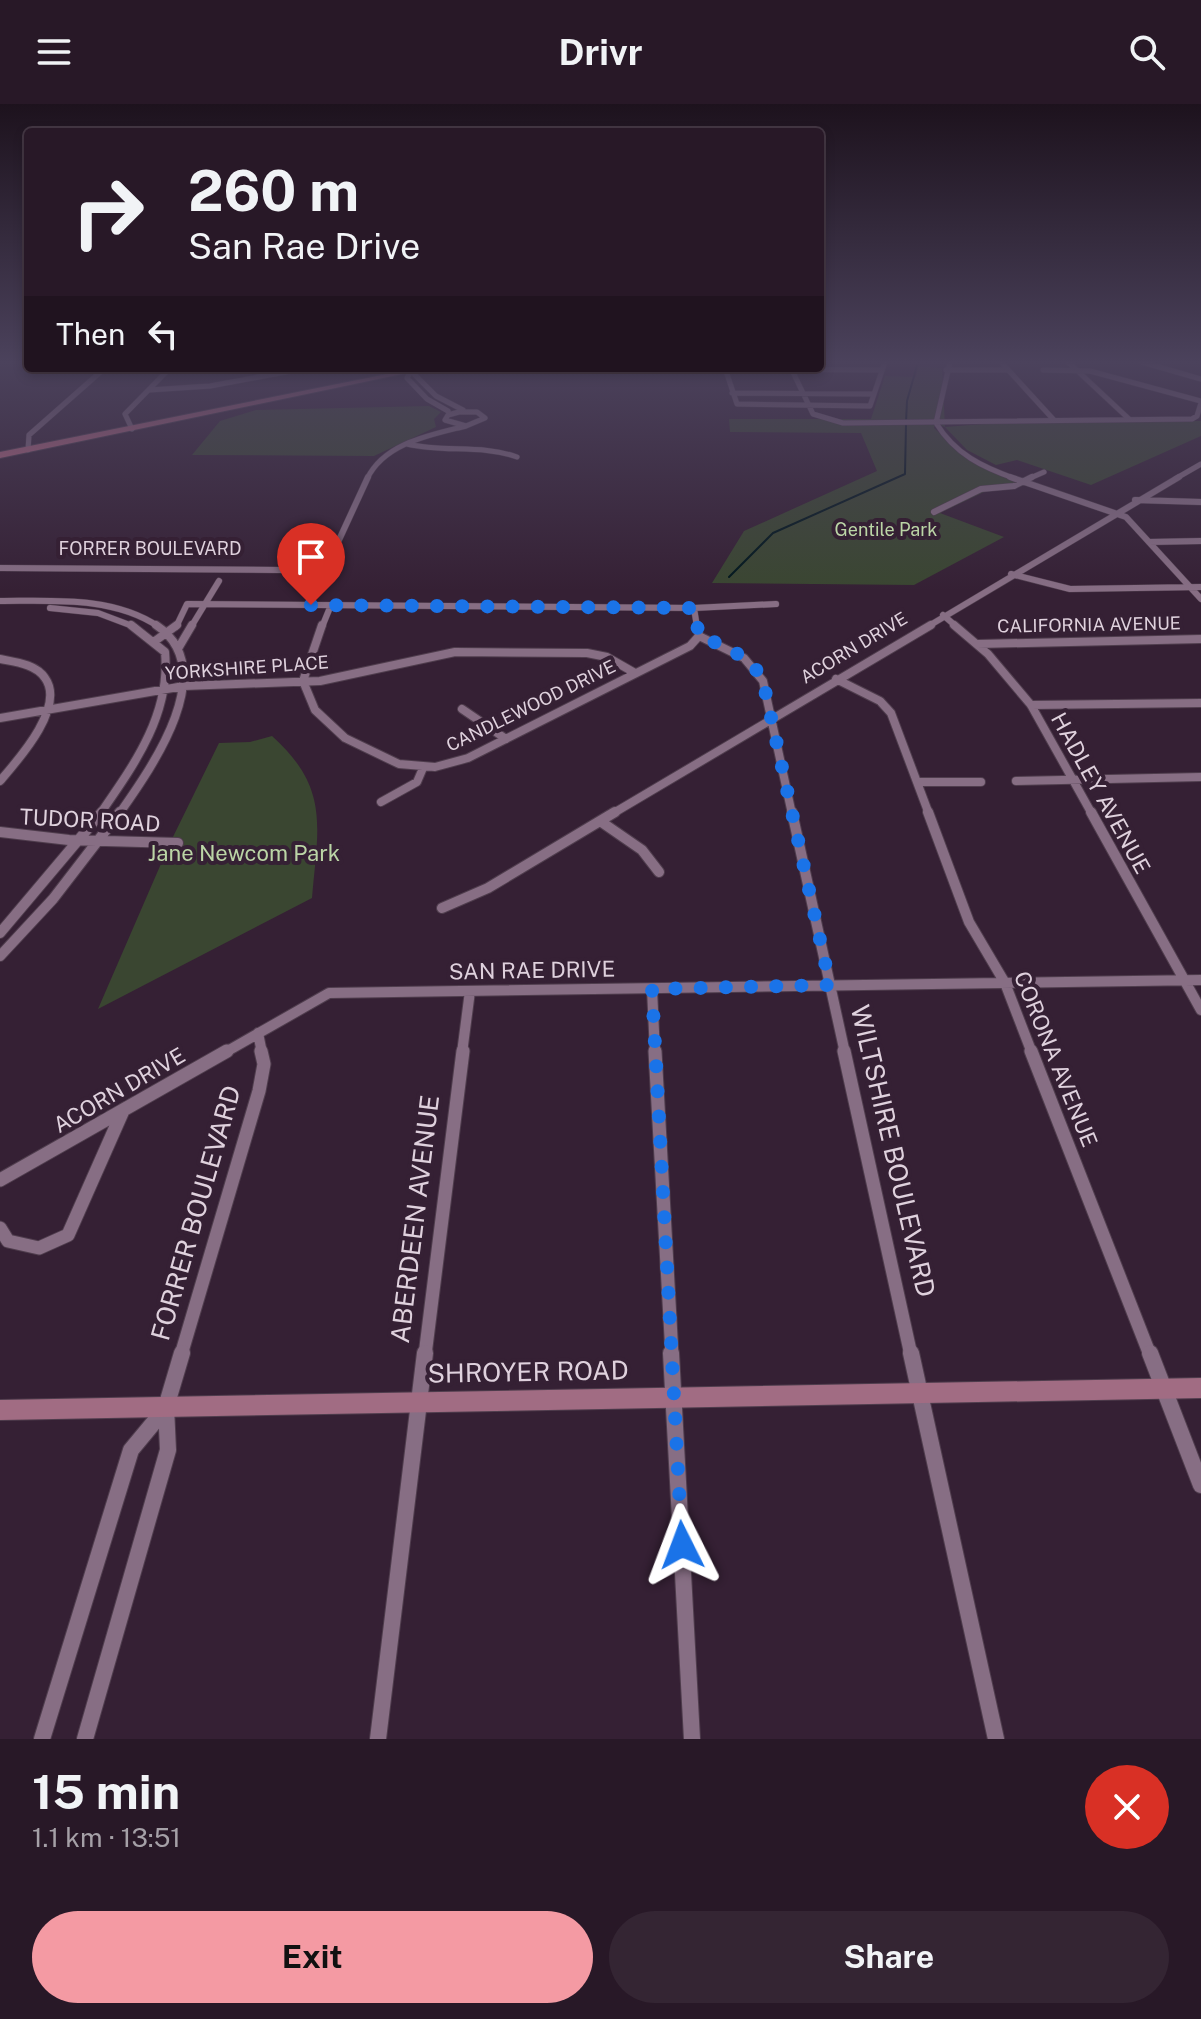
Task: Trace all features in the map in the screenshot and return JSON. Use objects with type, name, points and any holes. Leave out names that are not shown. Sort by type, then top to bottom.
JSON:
[{"type":"main road","points":[[0,455],[86,438]]},
{"type":"main road","name":"SHROYER ROAD","points":[[0,1410],[1201,1388]]},
{"type":"street","points":[[28,438],[25,444],[28,450]]},
{"type":"street","name":"FORRER BOULEVARD","points":[[0,568],[280,570],[312,564],[336,549],[374,465],[386,454],[421,438]]},
{"type":"street","points":[[944,438],[969,457],[1024,481],[1129,519],[1201,599]]},
{"type":"street","points":[[407,444],[427,448],[495,448],[517,457]]},
{"type":"street","name":"ACORN DRIVE","points":[[442,908],[488,888],[1135,500],[1201,464]]},
{"type":"street","points":[[934,512],[981,489],[1005,488],[1044,472]]},
{"type":"street","points":[[1135,500],[1201,502]]},
{"type":"street","points":[[1149,542],[1201,541]]},
{"type":"street","points":[[1011,574],[1046,586],[1070,589],[1201,587]]},
{"type":"street","points":[[179,647],[202,604],[219,581]]},
{"type":"street","points":[[0,601],[68,601],[108,607],[142,618],[179,647],[183,655],[184,686],[159,748],[100,842],[33,923],[0,956]]},
{"type":"street","points":[[155,641],[168,636],[187,604],[694,608],[776,604]]},
{"type":"street","points":[[331,605],[303,683],[313,710],[330,725],[389,762],[423,768]]},
{"type":"street","points":[[0,607],[61,608],[98,613],[130,624],[165,652],[166,688],[140,748],[80,840],[0,933]]},
{"type":"street","points":[[694,608],[699,636]]},
{"type":"street","name":"HADLEY AVENUE","points":[[943,615],[978,644],[1031,705],[1201,1010]]},
{"type":"street","name":"CANDLEWOOD DRIVE","points":[[381,802],[412,787],[423,768],[456,763],[690,646],[699,636]]},
{"type":"street","name":"WILTSHIRE BOULEVARD","points":[[699,636],[755,667],[763,681],[996,1739]]},
{"type":"street","name":"CALIFORNIA AVENUE","points":[[978,644],[1201,639]]},
{"type":"street","name":"YORKSHIRE PLACE","points":[[0,718],[166,688],[303,683],[360,675],[427,657],[467,652],[587,653],[607,657],[635,673]]},
{"type":"street","points":[[0,659],[33,668],[46,678],[52,692],[50,710],[0,781]]},
{"type":"street","name":"CORONA AVENUE","points":[[836,679],[887,707],[969,922],[1005,983],[1201,1485]]},
{"type":"street","points":[[1031,705],[1201,703]]},
{"type":"street","points":[[462,709],[506,739]]},
{"type":"street","points":[[1016,781],[1201,777]]},
{"type":"street","points":[[917,782],[981,782]]},
{"type":"street","points":[[600,821],[642,850],[659,872]]},
{"type":"street","name":"TUDOR ROAD","points":[[0,832],[100,842],[178,843]]},
{"type":"street","name":"SAN RAE DRIVE","points":[[258,1033],[308,1002],[329,993],[1201,980]]},
{"type":"street","points":[[652,989],[692,1739]]},
{"type":"street","name":"ABERDEEN AVENUE","points":[[378,1739],[470,991]]},
{"type":"street","name":"FORRER BOULEVARD","points":[[85,1739],[168,1450],[166,1407],[259,1091],[264,1064],[258,1033]]},
{"type":"street","name":"ACORN DRIVE","points":[[0,1180],[258,1033]]},
{"type":"street","points":[[0,1228],[8,1241],[28,1249],[50,1247],[68,1235],[122,1112]]},
{"type":"street","name":"FORRER BOULEVARD","points":[[42,1739],[131,1450],[166,1407]]},
{"type":"green space","points":[[206,438],[412,438],[374,456],[192,455]]},
{"type":"green space","name":"Gentile Park","points":[[863,438],[945,438],[966,458],[1029,485],[984,492],[940,513],[1004,537],[914,585],[712,583],[744,531],[877,471]]},
{"type":"green space","points":[[956,438],[1196,438],[1091,485],[1017,460],[996,465],[967,450]]},
{"type":"green space","name":"Jane Newcom Park","points":[[272,736],[291,755],[312,791],[317,829],[312,898],[98,1009],[170,843],[219,743],[250,742]]},
{"type":"waterway","points":[[729,577],[773,533],[905,474],[906,438]]},
{"type":"route","points":[[311,605],[694,608],[699,636],[743,658],[761,674],[830,985],[652,989],[682,1545]]}]
